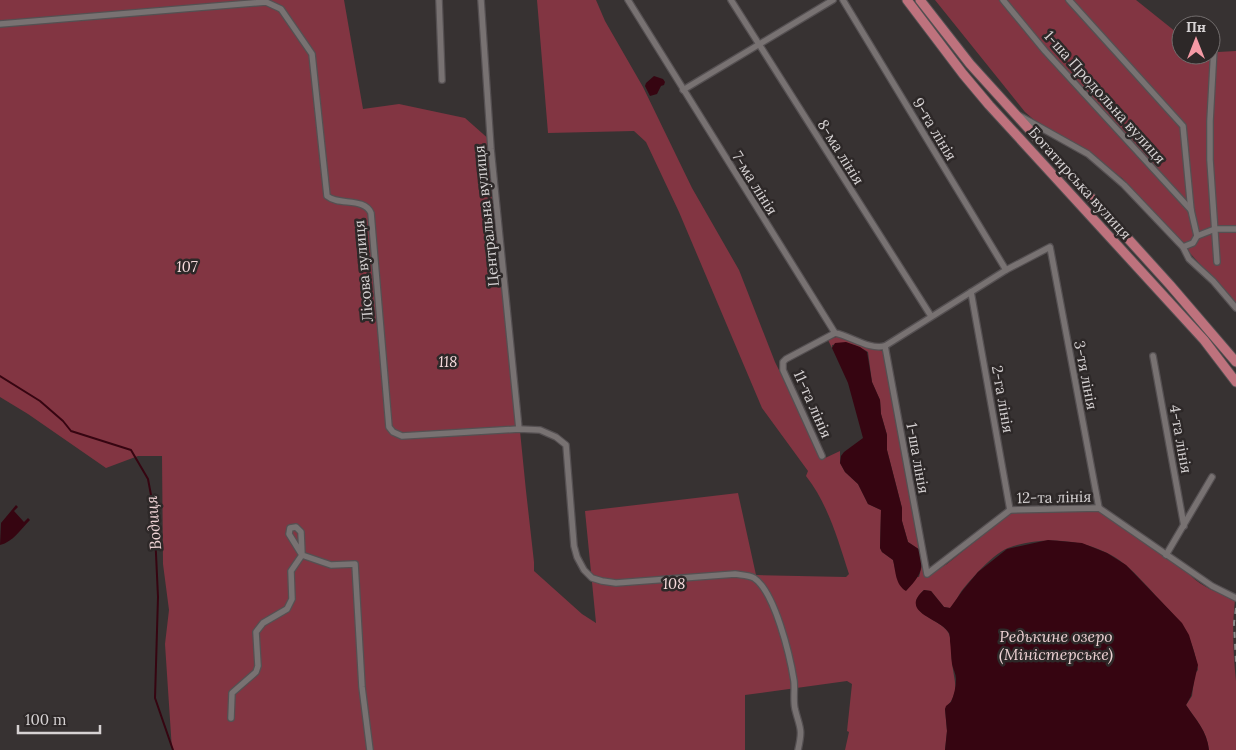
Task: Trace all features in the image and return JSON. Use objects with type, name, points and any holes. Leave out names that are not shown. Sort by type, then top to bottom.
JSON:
[{"type":"main road","name":"Богатирська вулиця","points":[[907,0],[989,105],[1204,340],[1236,382]]},
{"type":"main road","name":"Богатирська вулиця","points":[[920,0],[970,64],[1009,109],[1164,277],[1236,362]]},
{"type":"street","points":[[439,0],[442,80]]},
{"type":"street","name":"Центральна вулиця","points":[[481,0],[491,149],[519,429]]},
{"type":"street","name":"7-ма лінія","points":[[628,0],[835,334]]},
{"type":"street","name":"8-ма лінія","points":[[731,0],[931,316]]},
{"type":"street","points":[[683,90],[833,0]]},
{"type":"street","name":"9-та лінія","points":[[843,0],[1006,270]]},
{"type":"street","name":"1-ша Продольна вулиця","points":[[1003,0],[1045,51],[1191,210]]},
{"type":"street","points":[[1069,0],[1183,126],[1191,210],[1197,236]]},
{"type":"street","points":[[0,24],[267,1]]},
{"type":"street","name":"Лісова вулиця","points":[[267,1],[281,9],[312,54],[327,196],[334,200],[360,204],[369,209],[389,427],[393,432],[402,436],[519,429]]},
{"type":"street","points":[[1213,65],[1210,160],[1217,262]]},
{"type":"street","points":[[1009,109],[1088,154],[1124,185],[1183,248],[1189,259],[1213,281],[1236,308]]},
{"type":"street","points":[[1183,248],[1193,243],[1197,236],[1215,229],[1236,229]]},
{"type":"street","name":"3-тя лінія","points":[[1006,270],[1050,247],[1098,508]]},
{"type":"street","points":[[835,334],[844,335],[878,348],[885,346],[1006,270]]},
{"type":"street","name":"2-га лінія","points":[[971,292],[1010,510]]},
{"type":"street","name":"11-та лінія","points":[[822,456],[783,366],[786,359],[835,334]]},
{"type":"street","name":"1-ша лінія","points":[[885,346],[927,574]]},
{"type":"street","name":"4-та лінія","points":[[1153,356],[1184,526]]},
{"type":"street","points":[[519,429],[540,430],[556,437],[566,445],[572,536],[577,556],[584,570],[592,578],[616,583],[734,574],[754,578],[768,595],[778,615],[794,681],[795,708],[801,728],[798,750]]},
{"type":"street","points":[[1166,555],[1212,477]]},
{"type":"street","name":"12-та лінія","points":[[927,574],[1010,510],[1098,508],[1212,586],[1236,598]]},
{"type":"street","points":[[231,718],[232,693],[256,672],[258,666],[256,632],[263,623],[287,610],[292,599],[291,571],[302,555],[331,565],[351,563],[355,564],[362,687],[370,750]]},
{"type":"green space","points":[[0,0],[344,0],[363,109],[399,104],[465,118],[491,141],[534,571],[582,614],[596,623],[585,511],[738,493],[756,575],[846,577],[849,574],[826,510],[806,476],[808,471],[762,408],[679,212],[646,142],[634,131],[548,133],[537,0],[596,0],[605,21],[643,87],[692,188],[739,270],[775,362],[823,459],[840,451],[840,463],[845,472],[858,484],[868,504],[881,510],[880,548],[882,552],[893,560],[896,572],[919,577],[922,565],[921,555],[927,576],[947,564],[1010,513],[1098,511],[1188,572],[1198,582],[1235,600],[1233,640],[1236,681],[1236,750],[1209,750],[1203,731],[1186,705],[1192,696],[1195,673],[1198,670],[1193,647],[1179,621],[1127,566],[1115,557],[1085,545],[1054,540],[1022,544],[1002,551],[972,578],[950,608],[944,607],[931,591],[924,590],[917,598],[916,604],[919,610],[945,628],[951,640],[955,692],[945,709],[947,731],[945,750],[845,750],[849,732],[847,731],[852,684],[847,681],[745,695],[745,750],[172,750],[165,644],[169,610],[163,564],[162,456],[138,456],[106,468],[0,397]]},
{"type":"green space","points":[[935,0],[1136,0],[1171,28],[1171,65],[1221,65],[1221,52],[1236,51],[1236,304],[1122,178],[1066,139],[1040,125],[1025,112]]},
{"type":"green space","points":[[839,336],[882,351],[885,355],[920,550],[908,542],[902,521],[902,508],[887,450],[887,435],[881,414],[880,400],[872,382],[868,352],[855,345],[846,344],[832,345],[832,348],[828,340]]},
{"type":"water","points":[[654,76],[663,79],[665,82],[657,94],[650,96],[645,86]]},
{"type":"water","points":[[846,342],[860,347],[867,352],[872,382],[880,400],[881,414],[887,435],[887,450],[902,508],[902,521],[908,542],[920,550],[920,572],[906,591],[898,581],[893,560],[882,552],[880,548],[881,510],[868,504],[858,484],[845,472],[840,463],[844,452],[863,438],[848,383],[832,348],[835,343]]},
{"type":"water","points":[[16,505],[18,507],[14,511],[24,522],[28,518],[30,520],[13,538],[0,545],[1,523]]},
{"type":"water","name":"Редькине озеро (Міністерське)","points":[[1048,540],[1082,543],[1107,553],[1126,565],[1182,623],[1189,635],[1198,665],[1191,696],[1186,705],[1203,731],[1209,750],[945,750],[947,731],[945,709],[951,702],[956,682],[956,675],[952,664],[950,636],[945,628],[918,610],[917,598],[924,590],[931,591],[944,607],[950,608],[978,572],[1007,549]]},
{"type":"waterway","name":"Водиця","points":[[0,376],[40,401],[63,421],[71,431],[131,450],[148,479],[154,511],[158,597],[155,698],[173,750]]},
{"type":"railway","points":[[1236,608],[1234,623],[1236,663]]},
{"type":"park label","name":"107","points":[[187,266]]},
{"type":"park label","name":"118","points":[[448,361]]},
{"type":"park label","name":"108","points":[[674,583]]}]
